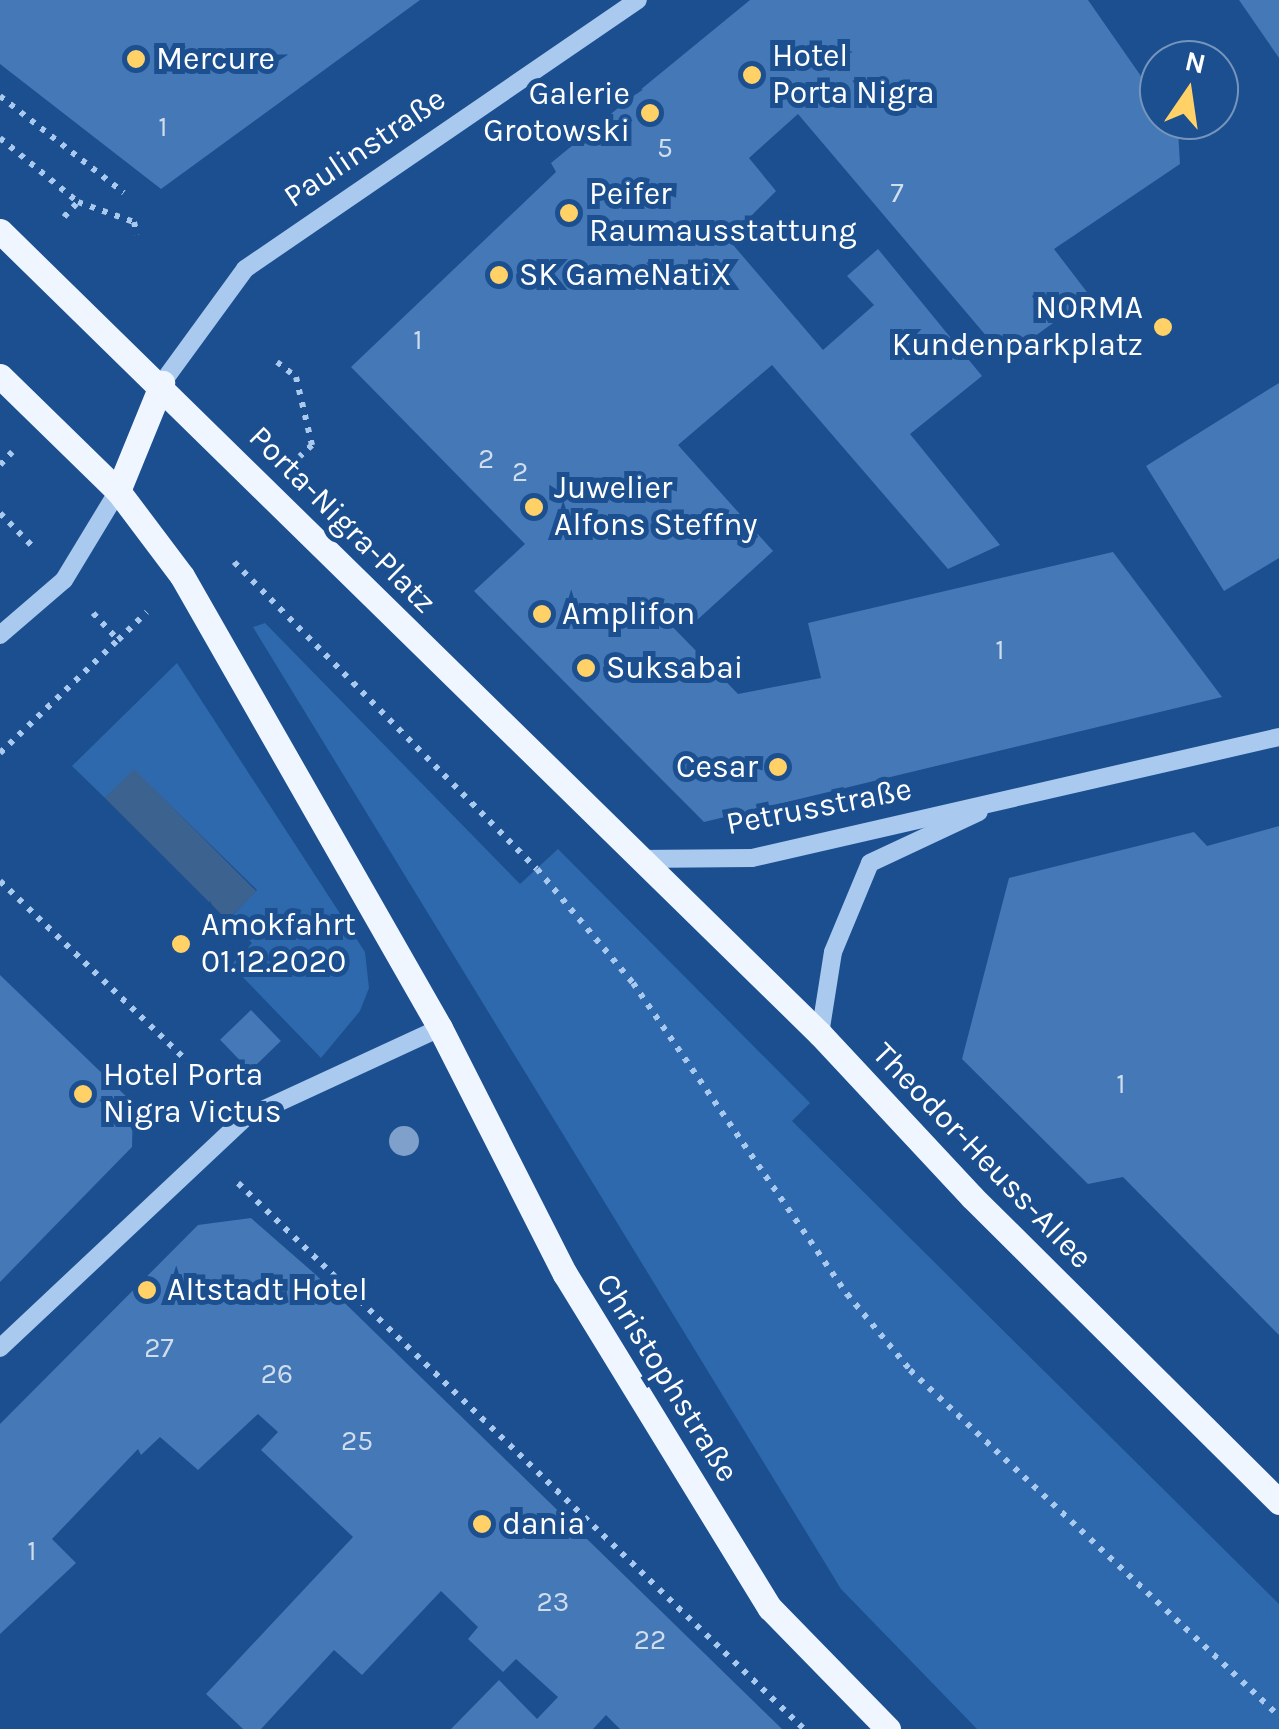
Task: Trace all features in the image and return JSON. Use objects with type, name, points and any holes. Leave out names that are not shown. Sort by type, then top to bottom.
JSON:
[{"type":"main road","name":"Porta-Nigra-Platz","points":[[0,230],[162,383],[634,859]]},
{"type":"main road","points":[[0,376],[118,492],[182,576],[440,1028]]},
{"type":"main road","points":[[118,492],[162,383]]},
{"type":"main road","name":"Theodor-Heuss-Allee","points":[[634,859],[820,1034],[972,1197],[1279,1502]]},
{"type":"main road","name":"Christophstraße","points":[[440,1028],[564,1274],[770,1608],[888,1729]]},
{"type":"street","name":"Paulinstraße","points":[[162,383],[236,278],[271,248],[638,0]]},
{"type":"street","points":[[0,635],[64,580],[118,492]]},
{"type":"street","name":"Petrusstraße","points":[[634,859],[752,858],[1279,737]]},
{"type":"street","name":"Petrusstraße","points":[[820,1034],[833,952],[870,863],[1014,796]]},
{"type":"street","points":[[0,1348],[246,1118],[440,1028]]},
{"type":"path","points":[[0,96],[124,193]]},
{"type":"path","points":[[0,138],[78,202],[134,222],[137,234]]},
{"type":"path","points":[[64,217],[78,202]]},
{"type":"path","points":[[266,490],[312,445],[296,377],[277,362]]},
{"type":"path","points":[[229,557],[536,869],[632,982],[847,1294],[910,1370],[1279,1716]]},
{"type":"path","points":[[0,753],[118,640]]},
{"type":"path","points":[[0,881],[246,1118],[238,1183],[804,1729]]},
{"type":"shaded area","points":[[265,623],[520,884],[558,849],[810,1103],[792,1121],[1279,1604],[1279,1729],[977,1729],[841,1589],[253,627]]},
{"type":"shaded area","points":[[177,663],[365,952],[369,988],[360,1011],[321,1058],[231,965],[252,943],[228,920],[257,890],[134,770],[105,798],[72,766]]},
{"type":"shaded area","points":[[134,769],[256,891],[227,920],[105,798]]},
{"type":"building","points":[[0,0],[420,0],[161,189],[0,64]]},
{"type":"building","points":[[750,0],[1088,0],[1139,73],[1139,140],[1179,140],[1180,164],[1054,249],[1090,296],[1005,358],[798,114],[749,158],[776,191],[728,239],[823,350],[874,305],[847,276],[878,249],[982,376],[910,434],[1000,545],[948,569],[772,365],[678,445],[773,551],[696,621],[672,610],[664,618],[738,694],[821,678],[808,623],[1113,552],[1222,697],[704,822],[474,591],[525,544],[351,367],[556,172],[551,163]]},
{"type":"building","points":[[1239,0],[1279,0],[1279,58]]},
{"type":"building","points":[[1279,383],[1279,558],[1224,591],[1146,466]]},
{"type":"building","points":[[1279,826],[1279,1335],[1123,1177],[1088,1184],[962,1059],[1009,878],[1194,832],[1207,846]]},
{"type":"building","points":[[0,975],[133,1103],[132,1147],[0,1282]]},
{"type":"building","points":[[251,1010],[281,1041],[250,1071],[220,1040]]},
{"type":"building","points":[[251,1218],[315,1274],[782,1729],[620,1729],[606,1715],[593,1729],[451,1729],[499,1680],[537,1719],[558,1697],[516,1659],[503,1672],[468,1639],[478,1627],[441,1591],[362,1675],[334,1650],[261,1729],[243,1729],[206,1694],[353,1537],[261,1450],[278,1432],[258,1414],[198,1470],[160,1437],[141,1455],[138,1449],[52,1539],[76,1563],[0,1634],[0,1424],[198,1225]]},
{"type":"place","name":"Mercure","points":[[136,59]]},
{"type":"place","name":"Hotel Porta Nigra","points":[[752,75]]},
{"type":"place","name":"Galerie Grotowski","points":[[650,113]]},
{"type":"place","name":"Peifer Raumausstattung","points":[[569,213]]},
{"type":"place","name":"SK GameNatiX","points":[[499,275]]},
{"type":"place","name":"NORMA Kundenparkplatz","points":[[1163,327]]},
{"type":"place","name":"Juwelier Alfons Steffny","points":[[534,507]]},
{"type":"place","name":"Amplifon","points":[[542,614]]},
{"type":"place","name":"Suksabai","points":[[586,668]]},
{"type":"place","name":"Cesar","points":[[778,767]]},
{"type":"place","name":"Amokfahrt 01.12.2020","points":[[181,944]]},
{"type":"place","name":"Hotel Porta Nigra Victus","points":[[83,1094]]},
{"type":"place","name":"Altstadt Hotel","points":[[147,1290]]},
{"type":"place","name":"dania","points":[[482,1524]]}]
